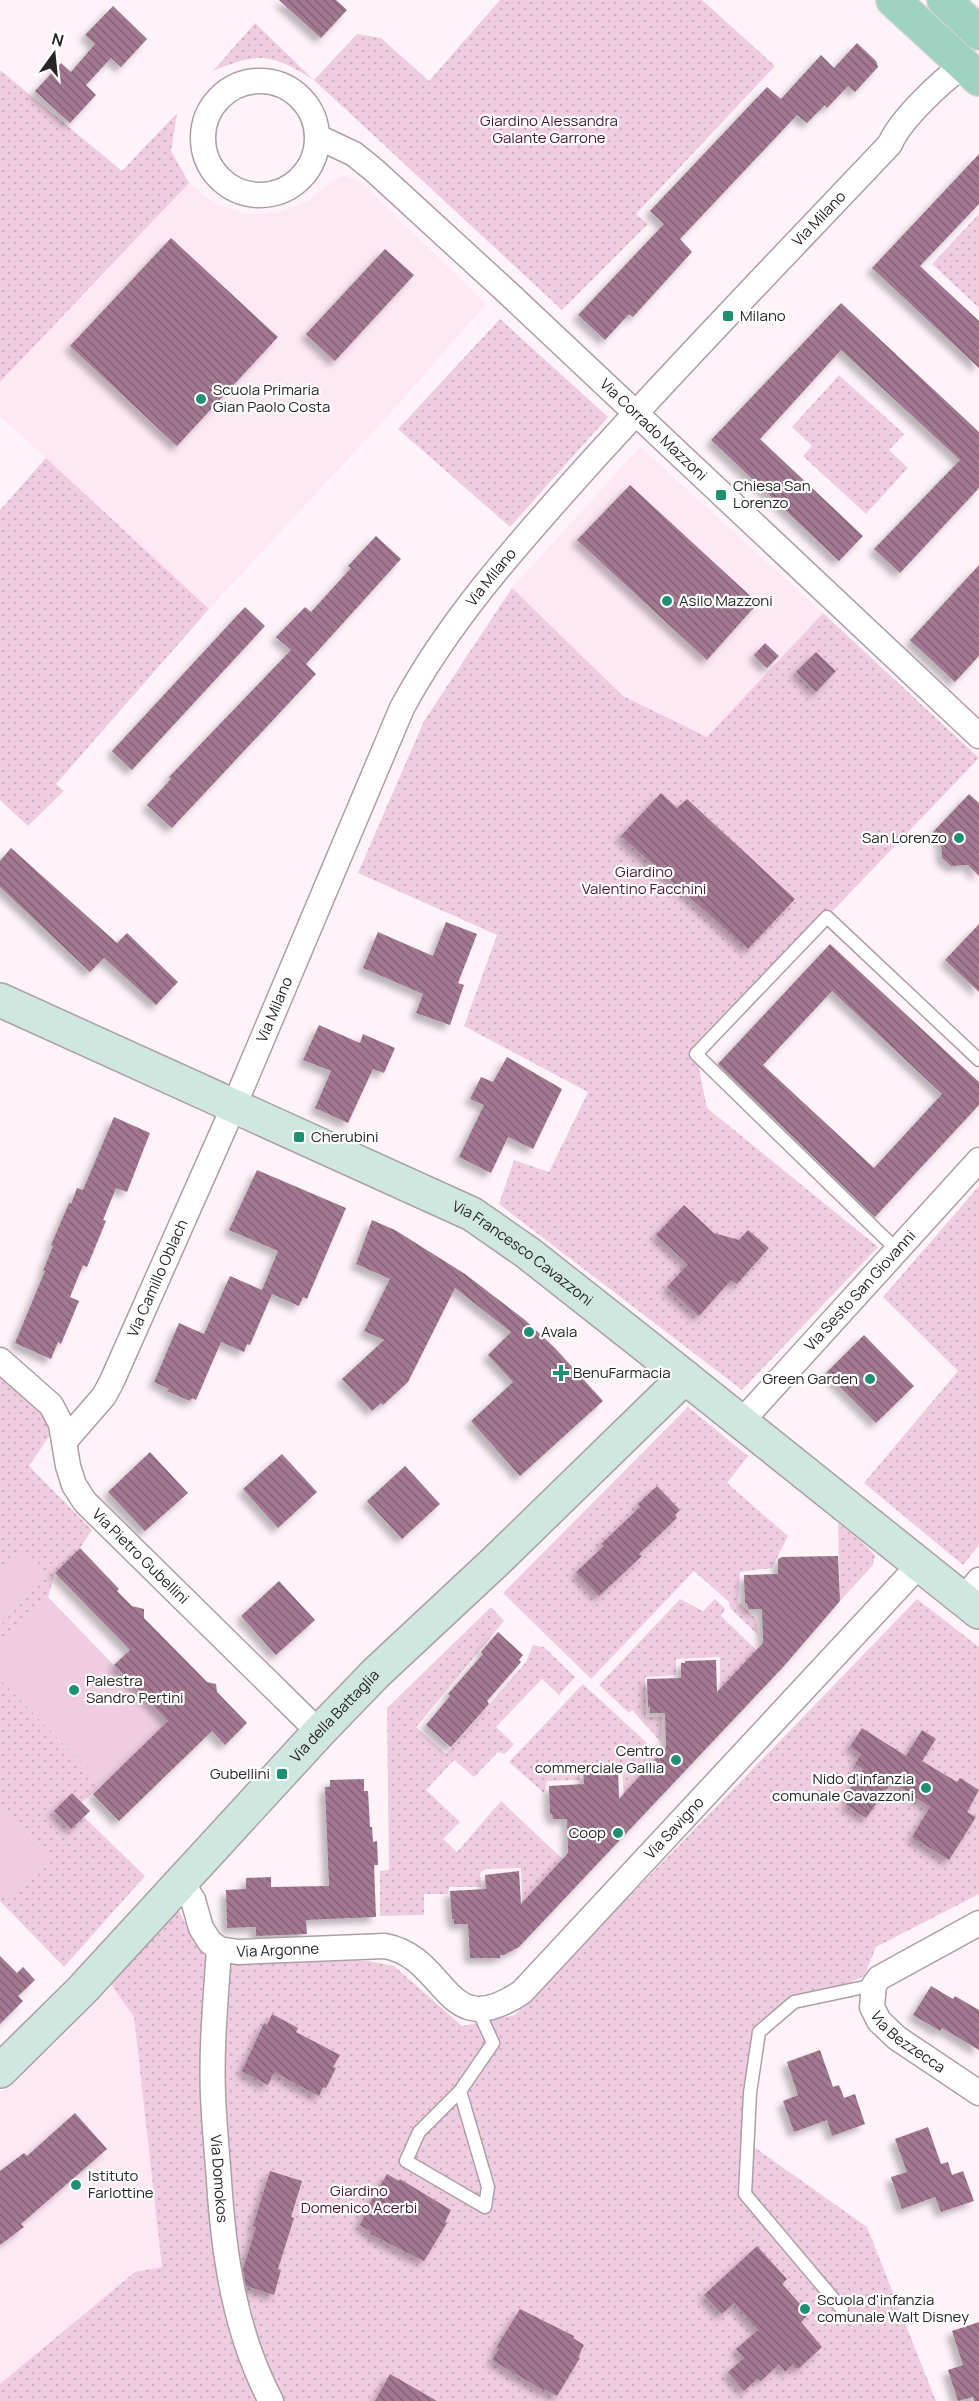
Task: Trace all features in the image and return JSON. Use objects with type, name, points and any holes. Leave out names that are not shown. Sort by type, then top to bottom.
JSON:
[{"type":"main road","points":[[893,0],[974,65]]},
{"type":"main road","points":[[944,0],[979,33]]},
{"type":"street","name":"Via Milano","points":[[234,1106],[402,708],[418,679],[466,611],[506,559],[635,415],[890,144],[895,131],[949,75],[974,65]]},
{"type":"street","points":[[264,80],[281,84],[302,98],[315,120],[318,137],[316,154],[308,169],[297,182],[282,191],[265,195],[248,194],[232,188],[218,177],[208,163],[203,147],[203,129],[208,113],[217,99],[231,88],[247,82],[264,80]]},
{"type":"street","name":"Via Corrado Mazzoni","points":[[318,137],[354,154],[375,171],[979,736]]},
{"type":"street","name":"Via Francesco Cavazzoni","points":[[0,1000],[472,1214],[528,1253],[920,1564],[974,1598]]},
{"type":"street","name":"Via Camillo Oblach","points":[[65,1441],[104,1396],[112,1381],[234,1106]]},
{"type":"street","name":"Via Sesto San Giovanni","points":[[742,1421],[979,1161]]},
{"type":"street","name":"Via Pietro Gubellini","points":[[0,1360],[51,1405],[61,1424],[68,1466],[74,1485],[85,1502],[319,1732]]},
{"type":"street","name":"Via della Battaglia","points":[[0,2071],[82,1990],[376,1673],[496,1561],[685,1377]]},
{"type":"street","name":"Via Savigno","points":[[478,2010],[488,2010],[504,2004],[522,1992],[920,1564]]},
{"type":"street","name":"Via Argonne","points":[[181,1882],[193,1900],[201,1928],[210,1942],[219,1949],[238,1952],[385,1946],[399,1948],[412,1956],[459,2004],[478,2010]]},
{"type":"street","name":"Via Bezzecca","points":[[979,1923],[879,1978],[874,1985],[872,2007],[879,2021],[897,2038],[979,2093]]},
{"type":"street","name":"Via Domokos","points":[[219,1949],[213,2049],[213,2094],[222,2234],[232,2293],[246,2342],[271,2401]]},
{"type":"lane","points":[[897,1250],[696,1054],[827,917],[979,1060]]},
{"type":"lane","points":[[842,2309],[745,2194],[750,2093],[759,2032],[794,2002],[874,1985]]},
{"type":"lane","points":[[460,2091],[488,2187],[485,2207],[406,2161],[419,2132],[460,2091],[493,2043],[478,2010]]},
{"type":"shaded area","name":"Scuola Primaria Gian Paolo Costa","points":[[344,175],[363,184],[486,304],[386,418],[209,609],[0,416],[0,382],[189,183],[214,203],[245,214],[276,213],[307,202],[330,182]]},
{"type":"shaded area","name":"Asilo Mazzoni","points":[[640,447],[823,613],[707,737],[623,696],[512,588]]},
{"type":"shaded area","name":"Istituto Farlottine","points":[[110,1983],[134,2016],[163,2276],[0,2401],[0,2094],[68,2032]]},
{"type":"green space","name":"Giardino Alessandra Galante Garrone","points":[[500,0],[702,0],[775,66],[636,214],[648,224],[562,310],[315,81],[288,65],[266,58],[242,60],[213,71],[255,23],[314,80],[357,34],[381,38],[429,81]]},
{"type":"green space","points":[[0,70],[122,171],[177,113],[171,151],[189,183],[0,382]]},
{"type":"green space","points":[[979,214],[979,308],[932,264]]},
{"type":"green space","points":[[500,319],[608,417],[510,527],[398,429]]},
{"type":"green space","points":[[839,375],[904,434],[889,450],[908,468],[866,514],[803,456],[812,446],[792,427]]},
{"type":"green space","points":[[46,458],[209,609],[56,784],[64,791],[28,826],[0,800],[0,510]]},
{"type":"green space","name":"Giardino Valentino Facchini","points":[[512,588],[623,696],[707,737],[823,613],[979,758],[696,1054],[707,1108],[878,1247],[742,1390],[499,1204],[514,1160],[549,1172],[588,1092],[464,1026],[497,935],[358,873],[424,721]]},
{"type":"green space","points":[[979,1186],[979,1545],[963,1565],[864,1483],[958,1371],[883,1297]]},
{"type":"green space","points":[[0,1374],[44,1414],[50,1435],[29,1466],[92,1530],[80,1548],[55,1573],[48,1597],[0,1644]]},
{"type":"green space","points":[[688,1407],[748,1456],[727,1483],[788,1536],[772,1568],[740,1572],[738,1602],[756,1619],[758,1635],[730,1608],[729,1602],[694,1571],[591,1679],[503,1593]]},
{"type":"green space","points":[[838,1523],[875,1555],[873,1565],[840,1601]]},
{"type":"green space","points":[[20,1550],[47,1576],[0,1626],[0,1571]]},
{"type":"green space","name":"Palestra Sandro Pertini","points":[[48,1597],[167,1720],[176,1722],[165,1724],[103,1784],[0,1679],[0,1644]]},
{"type":"green space","points":[[680,1599],[703,1611],[715,1599],[725,1609],[721,1616],[772,1665],[719,1726],[720,1657],[676,1659],[676,1675],[645,1677],[646,1717],[662,1717],[661,1742],[632,1710],[629,1713],[599,1685]]},
{"type":"green space","name":"Giardino Domenico Acerbi","points":[[917,1599],[979,1647],[979,1894],[876,1947],[864,1976],[756,2027],[745,2110],[754,2147],[867,2227],[936,2401],[0,2401],[0,2384],[135,2272],[162,2267],[134,2017],[110,1983],[176,1906],[205,1957],[368,1961],[394,1966],[462,2026],[515,2015]]},
{"type":"green space","points":[[491,1607],[504,1621],[416,1727],[446,1754],[526,1662],[533,1645],[544,1647],[575,1677],[559,1695],[542,1679],[496,1727],[514,1744],[505,1754],[498,1752],[474,1777],[454,1760],[426,1790],[460,1822],[443,1839],[457,1852],[501,1801],[574,1870],[523,1931],[521,1868],[486,1869],[480,1873],[481,1887],[449,1887],[448,1894],[424,1894],[424,1915],[380,1916],[380,1871],[389,1870],[387,1708]]},
{"type":"green space","points":[[0,1679],[103,1784],[82,1802],[90,1811],[84,1817],[145,1876],[64,1967],[0,1901]]},
{"type":"green space","points":[[583,1684],[674,1768],[625,1805],[621,1763],[581,1763],[579,1780],[547,1781],[544,1793],[509,1762]]},
{"type":"green space","points":[[0,1810],[51,1862],[10,1901],[0,1891]]},
{"type":"building","points":[[279,0],[336,0],[347,10],[321,38]]},
{"type":"building","points":[[113,6],[147,39],[121,67],[111,58],[86,85],[96,95],[70,123],[35,91],[61,63],[71,72],[95,44],[85,35]]},
{"type":"building","points":[[857,43],[876,61],[878,67],[855,92],[848,86],[827,108],[825,105],[807,123],[797,115],[680,239],[692,252],[633,317],[629,314],[605,340],[578,315],[664,224],[650,211],[767,87],[781,99],[821,55],[834,68]]},
{"type":"building","points":[[979,154],[979,204],[920,266],[979,321],[979,368],[872,268]]},
{"type":"building","points":[[171,238],[278,337],[177,446],[70,346]]},
{"type":"building","points":[[385,249],[414,275],[335,361],[306,334]]},
{"type":"building","points":[[841,303],[979,432],[979,488],[900,573],[874,549],[960,460],[841,350],[760,439],[863,536],[839,561],[711,440]]},
{"type":"building","points":[[630,485],[758,603],[707,660],[577,540]]},
{"type":"building","points":[[376,536],[401,559],[306,664],[316,674],[172,828],[147,805],[171,779],[169,777],[291,650],[276,637],[305,607],[311,612]]},
{"type":"building","points":[[979,565],[979,656],[955,682],[910,640]]},
{"type":"building","points":[[245,607],[265,626],[132,770],[112,751]]},
{"type":"building","points":[[765,643],[779,656],[767,668],[754,655]]},
{"type":"building","points":[[816,652],[836,671],[816,692],[796,672]]},
{"type":"building","points":[[661,793],[677,808],[687,799],[795,899],[748,949],[621,836]]},
{"type":"building","name":"San Lorenzo","points":[[969,794],[979,803],[979,876],[968,865],[951,866],[942,858],[941,840],[933,832]]},
{"type":"building","points":[[11,848],[117,943],[127,933],[178,982],[156,1005],[104,958],[90,972],[0,887],[0,861]]},
{"type":"building","points":[[446,922],[477,934],[458,983],[464,985],[450,1025],[416,1013],[423,994],[363,968],[378,932],[433,956]]},
{"type":"building","points":[[979,924],[979,992],[945,960]]},
{"type":"building","points":[[830,944],[979,1082],[979,1105],[875,1217],[718,1064]],"holes":[[[832,991],[942,1094],[874,1168],[763,1065]]]},
{"type":"building","points":[[319,1025],[360,1043],[363,1034],[395,1048],[384,1073],[373,1069],[348,1123],[315,1108],[331,1071],[303,1060]]},
{"type":"building","points":[[507,1057],[562,1089],[533,1149],[508,1137],[491,1173],[459,1157],[484,1105],[470,1099],[481,1077],[493,1082]]},
{"type":"building","points":[[114,1117],[150,1133],[127,1192],[116,1188],[103,1220],[106,1221],[87,1267],[83,1265],[70,1297],[79,1301],[61,1344],[58,1342],[51,1359],[15,1343],[45,1271],[43,1271],[53,1246],[51,1245],[69,1203],[71,1204],[77,1188],[83,1190]]},
{"type":"building","points":[[257,1170],[346,1208],[307,1299],[303,1297],[299,1306],[272,1294],[250,1345],[247,1344],[244,1352],[221,1342],[196,1400],[192,1398],[190,1401],[167,1391],[169,1389],[154,1382],[179,1323],[204,1334],[230,1276],[262,1290],[278,1251],[229,1230]]},
{"type":"building","points":[[684,1205],[714,1233],[739,1240],[748,1230],[769,1248],[737,1284],[731,1280],[699,1316],[667,1287],[688,1264],[656,1235]]},
{"type":"building","points":[[372,1220],[395,1230],[465,1274],[525,1320],[555,1348],[603,1401],[520,1476],[471,1421],[513,1382],[488,1355],[511,1332],[455,1288],[408,1382],[383,1405],[381,1403],[372,1411],[342,1379],[384,1340],[364,1331],[390,1279],[356,1264]]},
{"type":"building","name":"Green Garden","points":[[864,1335],[914,1386],[876,1423],[826,1373]]},
{"type":"building","points":[[150,1452],[188,1493],[145,1531],[108,1492]]},
{"type":"building","points":[[282,1454],[317,1492],[278,1528],[243,1489]]},
{"type":"building","points":[[405,1466],[440,1504],[402,1539],[367,1501]]},
{"type":"building","points":[[657,1486],[680,1510],[675,1515],[677,1518],[639,1554],[642,1556],[599,1596],[576,1572],[604,1546],[601,1544],[640,1507],[638,1504]]},
{"type":"building","points":[[80,1548],[132,1606],[144,1609],[144,1618],[207,1682],[216,1684],[217,1692],[247,1723],[225,1745],[212,1731],[119,1821],[93,1794],[168,1721],[114,1665],[130,1650],[55,1573]]},
{"type":"building","points":[[838,1556],[840,1601],[784,1666],[519,1947],[500,1955],[500,1958],[470,1958],[468,1924],[454,1924],[450,1891],[486,1889],[485,1875],[519,1871],[521,1904],[568,1853],[567,1819],[553,1819],[550,1814],[549,1786],[584,1784],[583,1770],[618,1766],[619,1799],[666,1747],[665,1713],[650,1713],[647,1679],[681,1678],[681,1663],[716,1660],[717,1692],[763,1643],[762,1609],[748,1609],[747,1603],[745,1604],[744,1575],[778,1574],[778,1559],[782,1557]]},
{"type":"building","points":[[279,1581],[315,1620],[276,1655],[241,1616]]},
{"type":"building","points":[[498,1632],[523,1655],[519,1660],[521,1662],[487,1701],[489,1704],[451,1747],[426,1725]]},
{"type":"building","points":[[862,1728],[906,1756],[922,1730],[936,1739],[922,1761],[957,1782],[960,1778],[979,1790],[967,1812],[976,1817],[949,1860],[912,1837],[930,1807],[892,1782],[866,1818],[846,1805],[853,1793],[849,1791],[863,1769],[855,1764],[861,1754],[850,1747]]},
{"type":"building","points":[[364,1779],[364,1791],[368,1791],[373,1842],[377,1841],[378,1865],[374,1865],[376,1917],[306,1920],[307,1934],[256,1936],[256,1927],[227,1928],[226,1890],[246,1889],[246,1878],[271,1877],[271,1887],[329,1886],[325,1787],[330,1787],[330,1780]]},
{"type":"building","points":[[72,1793],[90,1811],[71,1829],[54,1811]]},
{"type":"building","points":[[0,1956],[17,1973],[23,1967],[35,1980],[18,1996],[23,2001],[0,2024]]},
{"type":"building","points":[[931,1986],[979,2010],[979,2050],[942,2028],[940,2031],[913,2015]]},
{"type":"building","points":[[272,2014],[298,2028],[296,2032],[340,2055],[326,2088],[323,2087],[319,2096],[274,2072],[268,2085],[242,2071],[264,2023],[267,2025]]},
{"type":"building","points":[[820,2050],[833,2087],[839,2085],[844,2098],[855,2094],[865,2124],[832,2136],[827,2120],[794,2132],[783,2101],[798,2095],[787,2062]]},
{"type":"building","points":[[75,2113],[107,2149],[21,2224],[24,2227],[0,2245],[0,2171],[24,2153],[27,2156]]},
{"type":"building","points":[[928,2127],[941,2164],[948,2162],[952,2175],[963,2171],[974,2201],[941,2212],[935,2197],[902,2209],[891,2177],[907,2172],[895,2139]]},
{"type":"building","points":[[270,2171],[302,2181],[291,2217],[294,2218],[278,2269],[281,2270],[274,2295],[246,2286],[243,2269]]},
{"type":"building","points":[[387,2174],[399,2181],[400,2179],[451,2210],[445,2222],[447,2223],[424,2261],[370,2234],[371,2232],[360,2225],[364,2213]]},
{"type":"building","points":[[757,2246],[787,2279],[782,2284],[809,2314],[801,2322],[822,2347],[798,2369],[793,2364],[785,2372],[779,2364],[761,2381],[758,2378],[744,2391],[728,2372],[744,2358],[736,2349],[758,2330],[734,2303],[722,2314],[704,2295]]},
{"type":"building","points":[[520,2309],[574,2336],[573,2338],[584,2345],[578,2357],[580,2358],[557,2396],[492,2360],[499,2349],[496,2348]]},
{"type":"building","points":[[979,2322],[979,2401],[974,2401],[973,2397],[958,2401],[948,2370],[963,2365],[952,2331]]},
{"type":"building","points":[[390,2374],[437,2401],[375,2401]]},
{"type":"place","name":"Milano","points":[[728,316]]},
{"type":"place","name":"Scuola Primaria Gian Paolo Costa","points":[[201,399]]},
{"type":"place","name":"Chiesa San Lorenzo","points":[[721,495]]},
{"type":"place","name":"Asilo Mazzoni","points":[[667,601]]},
{"type":"place","name":"San Lorenzo","points":[[959,838]]},
{"type":"place","name":"Cherubini","points":[[299,1137]]},
{"type":"place","name":"Avala","points":[[529,1332]]},
{"type":"place","name":"BenuFarmacia","points":[[561,1373]]},
{"type":"place","name":"Green Garden","points":[[870,1379]]},
{"type":"place","name":"Palestra Sandro Pertini","points":[[74,1690]]},
{"type":"place","name":"Centro commerciale Gallia","points":[[676,1760]]},
{"type":"place","name":"Gubellini","points":[[282,1774]]},
{"type":"place","name":"Nido d'infanzia comunale Cavazzoni","points":[[926,1788]]},
{"type":"place","name":"Coop","points":[[618,1833]]},
{"type":"place","name":"Istituto Farlottine","points":[[76,2185]]},
{"type":"place","name":"Scuola d'infanzia comunale Walt Disney","points":[[805,2309]]}]
